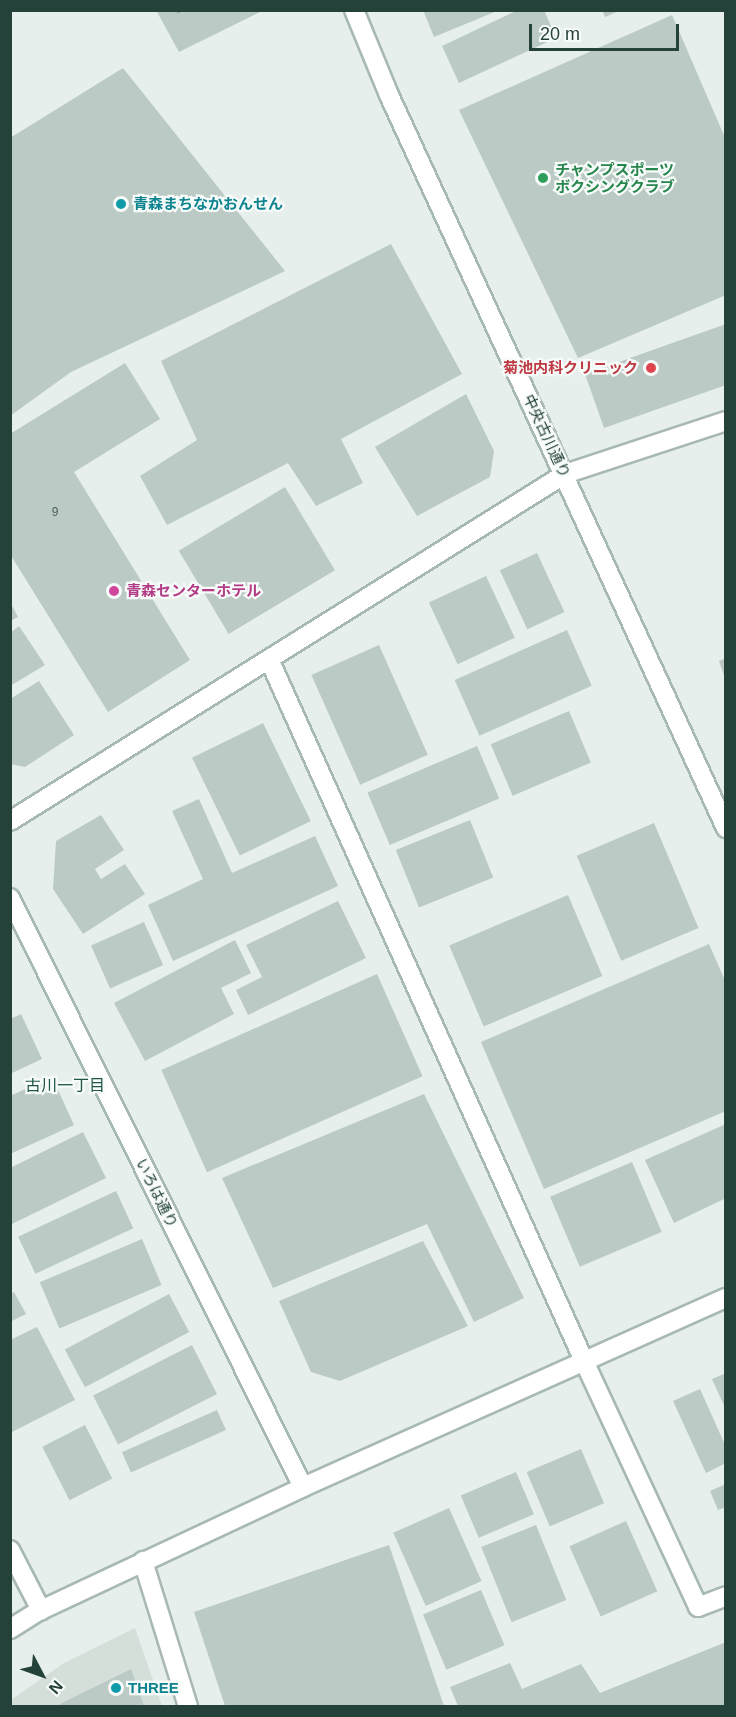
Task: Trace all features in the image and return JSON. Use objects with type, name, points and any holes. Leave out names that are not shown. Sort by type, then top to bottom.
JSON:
[{"type":"street","name":"中央古川通り","points":[[354,10],[389,95],[726,828]]},
{"type":"street","points":[[10,821],[565,474],[726,421]]},
{"type":"street","points":[[269,659],[584,1361],[698,1607],[726,1596]]},
{"type":"street","name":"いろは通り","points":[[10,898],[303,1487]]},
{"type":"street","points":[[10,1629],[40,1610],[303,1487],[726,1298]]},
{"type":"street","points":[[10,1550],[40,1610]]},
{"type":"street","points":[[143,1562],[188,1707]]},
{"type":"shaded area","name":"THREE","points":[[135,1628],[162,1706],[11,1706],[11,1700],[64,1663]]},
{"type":"building","points":[[156,10],[264,10],[179,52]]},
{"type":"building","points":[[423,10],[497,10],[497,11],[434,37]]},
{"type":"building","points":[[518,10],[544,10],[556,38],[459,83],[442,46]]},
{"type":"building","points":[[602,10],[621,10],[605,17]]},
{"type":"building","points":[[672,15],[726,140],[726,295],[578,358],[459,110]]},
{"type":"building","name":"青森まちなかおんせん","points":[[123,68],[285,271],[71,372],[10,416],[10,138]]},
{"type":"building","points":[[391,244],[462,374],[341,439],[363,483],[316,506],[288,463],[167,525],[140,476],[197,440],[161,361]]},
{"type":"building","points":[[726,324],[726,385],[604,428],[585,374]]},
{"type":"building","points":[[125,363],[160,419],[74,472],[190,660],[108,712],[10,554],[10,434]]},
{"type":"building","points":[[466,394],[494,451],[490,477],[417,516],[375,447]]},
{"type":"building","points":[[285,487],[335,570],[229,634],[179,551]]},
{"type":"building","points":[[537,553],[564,612],[527,629],[500,570]]},
{"type":"building","points":[[486,576],[515,638],[458,664],[429,603]]},
{"type":"building","points":[[10,602],[18,617],[10,621]]},
{"type":"building","points":[[19,626],[45,665],[10,686],[10,633]]},
{"type":"building","points":[[567,630],[592,686],[479,736],[455,680]]},
{"type":"building","points":[[379,645],[428,755],[360,785],[311,675]]},
{"type":"building","points":[[726,658],[726,677],[725,678],[719,661]]},
{"type":"building","points":[[39,681],[74,735],[25,767],[10,764],[10,699]]},
{"type":"building","points":[[569,711],[591,763],[513,796],[491,744]]},
{"type":"building","points":[[263,723],[311,821],[240,856],[192,758]]},
{"type":"building","points":[[477,746],[499,798],[390,845],[367,792]]},
{"type":"building","points":[[199,799],[232,873],[315,836],[338,886],[173,961],[148,905],[203,879],[172,811]]},
{"type":"building","points":[[101,815],[124,850],[95,869],[101,879],[125,864],[145,894],[83,934],[53,889],[56,841]]},
{"type":"building","points":[[470,820],[493,877],[419,907],[396,850]]},
{"type":"building","points":[[654,823],[699,928],[621,961],[577,856]]},
{"type":"building","points":[[568,895],[602,976],[484,1026],[449,945]]},
{"type":"building","points":[[338,901],[366,958],[248,1015],[236,990],[262,977],[246,945]]},
{"type":"building","points":[[144,922],[163,965],[110,989],[91,946]]},
{"type":"building","points":[[235,940],[251,973],[221,988],[234,1014],[145,1061],[114,1003]]},
{"type":"building","points":[[709,944],[726,983],[726,1111],[544,1189],[481,1042]]},
{"type":"building","points":[[377,974],[423,1076],[207,1172],[161,1070]]},
{"type":"building","points":[[21,1014],[42,1059],[10,1074],[10,1019]]},
{"type":"building","points":[[52,1077],[74,1125],[10,1154],[10,1096]]},
{"type":"building","points":[[424,1094],[524,1298],[474,1322],[427,1224],[273,1288],[222,1178]]},
{"type":"building","points":[[726,1124],[726,1198],[674,1223],[645,1160]]},
{"type":"building","points":[[83,1132],[106,1178],[10,1225],[10,1168]]},
{"type":"building","points":[[632,1162],[662,1232],[580,1267],[550,1197]]},
{"type":"building","points":[[116,1191],[133,1228],[35,1274],[18,1237]]},
{"type":"building","points":[[142,1239],[162,1285],[59,1328],[40,1282]]},
{"type":"building","points":[[423,1241],[468,1326],[340,1381],[311,1372],[279,1301]]},
{"type":"building","points":[[14,1292],[26,1314],[10,1322],[10,1294]]},
{"type":"building","points":[[169,1294],[189,1332],[85,1387],[65,1349]]},
{"type":"building","points":[[37,1327],[75,1400],[10,1433],[10,1340]]},
{"type":"building","points":[[192,1345],[217,1394],[118,1444],[93,1395]]},
{"type":"building","points":[[726,1373],[726,1410],[712,1379]]},
{"type":"building","points":[[700,1389],[726,1447],[726,1463],[706,1473],[673,1401]]},
{"type":"building","points":[[217,1410],[226,1430],[131,1472],[122,1452]]},
{"type":"building","points":[[85,1425],[112,1478],[69,1500],[42,1447]]},
{"type":"building","points":[[581,1449],[604,1503],[550,1526],[527,1472]]},
{"type":"building","points":[[516,1472],[534,1514],[479,1538],[461,1495]]},
{"type":"building","points":[[726,1484],[726,1507],[718,1510],[710,1491]]},
{"type":"building","points":[[449,1508],[482,1581],[426,1606],[393,1533]]},
{"type":"building","points":[[626,1521],[657,1591],[601,1617],[569,1546]]},
{"type":"building","points":[[536,1525],[566,1600],[512,1622],[481,1547]]},
{"type":"building","name":"THREE","points":[[389,1545],[444,1706],[225,1706],[194,1612]]},
{"type":"building","points":[[481,1590],[504,1645],[446,1670],[423,1615]]},
{"type":"building","points":[[726,1642],[726,1706],[458,1706],[450,1687],[510,1663],[522,1689],[581,1664],[600,1693]]},
{"type":"building","name":"THREE","points":[[131,1669],[144,1706],[56,1706]]},
{"type":"place","name":"チャンプスポーツ ボクシングクラブ","points":[[543,178]]},
{"type":"place","name":"青森まちなかおんせん","points":[[121,204]]},
{"type":"place","name":"菊池内科クリニック","points":[[651,368]]},
{"type":"place","name":"青森センターホテル","points":[[114,591]]},
{"type":"place","name":"THREE","points":[[116,1688]]},
{"type":"district","name":"古川一丁目","points":[[65,1086]]}]
